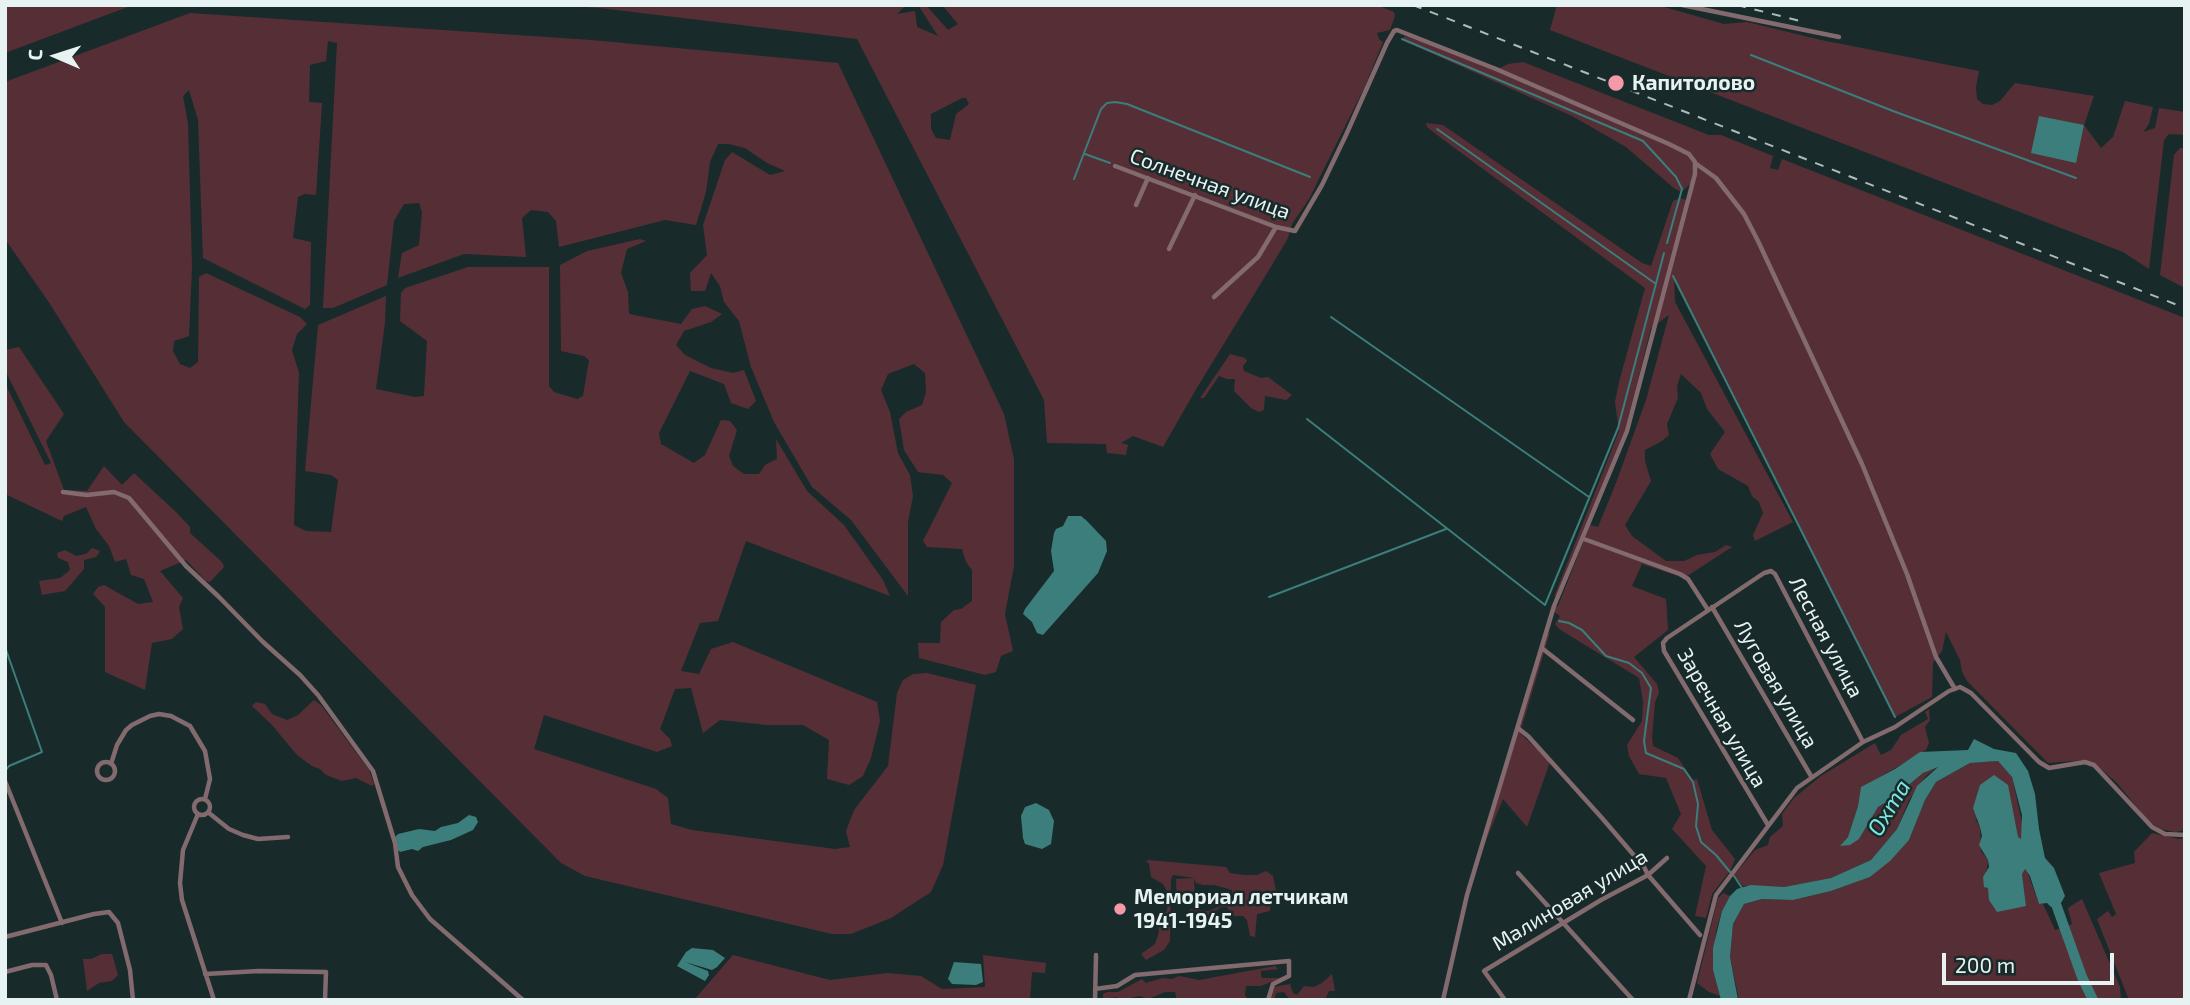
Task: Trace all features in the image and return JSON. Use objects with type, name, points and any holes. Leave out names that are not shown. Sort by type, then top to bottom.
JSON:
[{"type":"street","points":[[1682,5],[1839,37]]},
{"type":"street","name":"Солнечная улица","points":[[1115,166],[1276,227],[1295,231],[1334,160],[1387,43],[1396,30],[1496,69],[1669,144],[1689,154],[1695,162]]},
{"type":"street","points":[[1443,1000],[1467,895],[1554,606],[1627,431],[1695,174],[1695,162]]},
{"type":"street","points":[[1695,162],[1716,178],[1728,193],[1744,214],[1758,241],[1862,464],[1907,574],[1936,657],[1955,689]]},
{"type":"street","points":[[1136,205],[1148,178]]},
{"type":"street","points":[[1169,250],[1195,195]]},
{"type":"street","points":[[1214,297],[1258,257],[1276,227]]},
{"type":"street","points":[[63,492],[87,495],[114,492],[129,498],[186,566],[300,675],[318,695],[375,776],[395,843],[398,867],[412,895],[430,919],[523,1000]]},
{"type":"street","name":"Луговая улица","points":[[1584,539],[1688,579],[1710,608],[1811,776]]},
{"type":"street","name":"Лесная улица","points":[[1710,608],[1764,573],[1774,573],[1863,742]]},
{"type":"street","name":"Заречная улица","points":[[1710,608],[1667,638],[1663,647],[1768,825]]},
{"type":"street","points":[[1543,649],[1633,720]]},
{"type":"street","points":[[1689,1000],[1716,895],[1797,788],[1863,742],[1895,727],[1960,687],[1966,689],[2039,762],[2049,768],[2085,762],[2094,765],[2151,827],[2165,834],[2185,835]]},
{"type":"street","points":[[111,764],[117,746],[132,724],[159,714],[171,716],[190,726],[205,751],[211,779],[205,799]]},
{"type":"street","points":[[1519,729],[1602,818],[1700,935]]},
{"type":"street","points":[[5,781],[62,923]]},
{"type":"street","points":[[205,799],[210,804],[208,813]]},
{"type":"street","points":[[205,799],[196,802],[194,810],[198,814],[208,813]]},
{"type":"street","points":[[208,813],[229,829],[243,835],[258,839],[289,837]]},
{"type":"street","points":[[198,814],[183,850],[180,883],[182,900],[214,1000]]},
{"type":"street","name":"Малиновая улица","points":[[1505,1000],[1484,971],[1648,876],[1667,858]]},
{"type":"street","points":[[1518,873],[1633,1000]]},
{"type":"street","points":[[5,937],[109,912],[118,923],[130,971],[133,1000]]},
{"type":"street","points":[[1095,1000],[1096,955]]},
{"type":"street","points":[[1095,989],[1117,986],[1135,975],[1289,961],[1289,976],[1273,984],[1268,1000]]},
{"type":"street","points":[[5,972],[32,965],[46,965],[57,1000]]},
{"type":"street","points":[[205,974],[259,971],[327,972],[325,1000]]},
{"type":"shaded area","points":[[5,5],[133,5],[5,53]]},
{"type":"shaded area","points":[[552,5],[906,5],[897,14],[915,11],[917,27],[938,36],[918,5],[926,5],[948,30],[958,24],[942,5],[1377,5],[1394,12],[1395,16],[1390,30],[1377,33],[1383,42],[1365,86],[1309,199],[1163,447],[1133,436],[1121,443],[1128,445],[1126,455],[1107,453],[1106,444],[1047,443],[1044,400],[857,39],[600,8]],"holes":[[[966,98],[969,104],[956,114],[950,140],[936,138],[931,129],[931,114]]]},
{"type":"shaded area","points":[[1557,5],[1657,5],[1724,24],[1747,22],[1821,40],[1979,71],[1977,99],[1983,104],[1992,105],[2000,101],[2015,83],[2094,96],[2084,125],[2101,148],[2113,137],[2125,101],[2153,107],[2149,124],[2143,132],[2155,128],[2159,108],[2185,112],[2185,135],[2169,134],[2164,140],[2149,269],[2123,252],[1550,30]]},
{"type":"shaded area","points":[[190,13],[591,40],[838,63],[1004,414],[1014,459],[1014,566],[1005,614],[1013,651],[1001,656],[996,672],[985,675],[919,658],[918,643],[940,643],[941,622],[954,610],[961,609],[972,601],[972,570],[962,549],[927,547],[923,541],[952,483],[943,475],[918,472],[904,450],[899,419],[906,412],[922,405],[926,392],[925,373],[914,364],[888,374],[881,390],[890,412],[898,453],[910,475],[913,496],[908,522],[908,596],[851,520],[812,487],[774,422],[751,367],[739,321],[724,302],[720,286],[711,273],[705,291],[691,291],[690,273],[707,255],[703,225],[725,160],[732,152],[770,175],[785,171],[745,148],[718,144],[710,162],[706,192],[696,225],[665,220],[559,247],[556,221],[548,212],[531,210],[522,218],[526,257],[464,254],[398,278],[402,253],[419,245],[422,212],[419,203],[404,204],[394,221],[387,285],[333,308],[323,308],[337,43],[328,41],[326,61],[310,65],[309,102],[322,103],[316,195],[305,194],[298,197],[293,238],[311,242],[310,305],[305,309],[203,258],[198,120],[189,90],[183,96],[188,124],[192,267],[189,336],[174,341],[173,351],[180,364],[190,368],[198,362],[199,277],[206,273],[300,317],[307,324],[297,334],[292,350],[299,373],[294,525],[306,531],[331,532],[338,480],[331,475],[305,471],[318,325],[386,296],[376,389],[415,397],[424,396],[427,341],[400,321],[401,293],[405,288],[468,267],[549,267],[549,386],[554,392],[577,399],[583,396],[589,360],[584,356],[561,351],[560,265],[587,251],[640,239],[646,241],[627,249],[621,273],[628,292],[629,314],[681,324],[692,309],[705,306],[722,314],[711,322],[684,331],[676,345],[685,355],[711,368],[733,373],[744,370],[756,401],[748,409],[731,403],[724,384],[690,371],[659,433],[661,444],[694,463],[705,455],[721,420],[730,421],[737,430],[729,456],[733,466],[744,474],[759,474],[765,465],[777,459],[776,439],[807,491],[844,525],[883,580],[890,596],[746,541],[718,621],[700,623],[681,671],[699,674],[711,649],[733,642],[877,702],[880,721],[871,758],[863,776],[849,785],[827,779],[829,740],[803,725],[767,725],[720,720],[703,733],[691,688],[675,689],[660,729],[670,739],[672,746],[657,752],[544,715],[534,749],[656,789],[668,798],[671,824],[692,830],[835,849],[850,847],[846,831],[854,810],[888,766],[897,693],[903,680],[913,674],[927,673],[976,685],[943,865],[931,892],[891,918],[851,934],[832,934],[585,876],[561,863],[124,422],[50,304],[5,239],[5,82]]},
{"type":"shaded area","points":[[1405,36],[1500,68],[1523,62],[1709,135],[1721,135],[1773,156],[1770,168],[1778,170],[1782,159],[2185,318],[2185,830],[2175,832],[2161,829],[2148,821],[2117,783],[2093,762],[2086,760],[2048,763],[1967,681],[1946,632],[1942,651],[1933,663],[1932,697],[1895,717],[1674,278],[1675,302],[1793,522],[1755,541],[1753,535],[1763,513],[1759,502],[1752,496],[1748,486],[1718,469],[1710,454],[1725,432],[1707,409],[1701,393],[1681,374],[1677,386],[1678,398],[1667,424],[1669,435],[1645,450],[1651,481],[1625,525],[1632,536],[1666,561],[1684,561],[1697,555],[1715,552],[1726,545],[1732,547],[1684,578],[1642,564],[1632,586],[1666,599],[1668,630],[1634,657],[1657,684],[1659,693],[1655,702],[1653,746],[1678,758],[1693,780],[1697,779],[1712,830],[1735,859],[1730,871],[1712,894],[1706,918],[1695,916],[1706,866],[1672,829],[1681,814],[1666,778],[1639,774],[1629,756],[1627,745],[1642,721],[1643,701],[1639,678],[1559,629],[1555,624],[1560,616],[1553,611],[1554,606],[1558,606],[1590,525],[1598,527],[1616,483],[1646,400],[1669,315],[1651,328],[1625,431],[1558,594],[1554,597],[1619,431],[1615,402],[1645,288],[1441,138],[1427,127],[1426,123],[1443,125],[1642,263],[1651,266],[1673,201],[1680,198],[1686,200],[1694,181],[1681,192],[1675,189],[1626,147],[1572,116],[1402,40]]},
{"type":"shaded area","points":[[2180,148],[2185,148],[2185,288],[2160,275],[2174,155]]},
{"type":"shaded area","points":[[19,347],[64,414],[46,441],[64,490],[87,491],[104,466],[122,485],[134,473],[177,513],[190,527],[190,533],[222,562],[224,567],[210,582],[186,560],[160,571],[183,598],[179,607],[183,629],[172,639],[152,643],[145,690],[105,672],[105,607],[93,594],[98,587],[104,585],[138,604],[153,602],[144,579],[131,575],[126,559],[115,562],[109,546],[96,529],[86,507],[64,516],[62,521],[5,494],[5,383],[45,465],[51,463],[5,370],[5,350]]},
{"type":"shaded area","points":[[1230,354],[1245,358],[1247,361],[1243,366],[1244,371],[1261,378],[1268,377],[1292,395],[1286,400],[1265,396],[1264,410],[1259,412],[1234,391],[1235,379],[1219,376],[1204,398],[1200,398]]},
{"type":"shaded area","points":[[92,548],[100,551],[96,557],[84,560],[84,569],[65,591],[42,595],[39,581],[60,578],[70,570],[68,562],[58,558],[57,553],[65,550],[76,556],[86,554]]},
{"type":"shaded area","points":[[1550,632],[1520,733],[1550,762],[1527,827],[1503,799],[1484,845],[1547,635]]},
{"type":"shaded area","points":[[314,700],[321,705],[369,770],[374,784],[372,786],[356,778],[342,781],[312,766],[297,755],[252,706],[256,702],[265,704],[272,714],[287,720],[298,715]]},
{"type":"shaded area","points":[[1929,709],[1930,720],[1925,727],[1929,743],[1926,750],[1861,788],[1848,837],[1841,845],[1859,839],[1878,807],[1923,773],[1941,764],[1926,776],[1909,800],[1897,829],[1871,860],[1831,878],[1784,887],[1743,886],[1734,875],[1755,850],[1768,845],[1770,837],[1783,826],[1782,814],[1794,798],[1821,776],[1875,743],[1881,755],[1891,750],[1901,735],[1928,719],[1925,712]]},
{"type":"shaded area","points":[[1998,761],[2012,777],[2023,827],[2021,839],[1975,818],[1980,827],[1981,851],[1988,860],[1988,888],[2026,906],[2022,874],[2024,869],[2039,904],[2043,904],[2055,930],[2072,924],[2068,908],[2082,899],[2120,987],[2121,1000],[1739,1000],[1730,957],[1733,924],[1744,904],[1762,899],[1793,900],[1831,891],[1870,877],[1909,840],[1925,800],[1936,782],[1970,763]]},
{"type":"shaded area","points":[[2152,833],[2185,838],[2185,1000],[2129,1000],[2097,919],[2108,911],[2112,917],[2116,914],[2099,873],[2135,863],[2134,852]]},
{"type":"shaded area","points":[[1148,860],[1226,867],[1230,873],[1244,875],[1257,875],[1266,871],[1273,876],[1278,900],[1271,903],[1270,911],[1257,914],[1255,937],[1250,936],[1247,920],[1243,916],[1232,916],[1227,907],[1221,907],[1213,913],[1207,918],[1208,922],[1200,928],[1190,929],[1187,914],[1191,909],[1208,911],[1229,903],[1232,890],[1196,883],[1194,879],[1195,905],[1177,906],[1176,879],[1195,878],[1173,875],[1170,941],[1164,950],[1146,960],[1141,954],[1155,944],[1159,932],[1158,917],[1167,911],[1168,893],[1163,884],[1151,877],[1149,863],[1146,862]]},
{"type":"shaded area","points":[[1723,893],[1730,896],[1716,931],[1713,970],[1720,996],[1697,983],[1718,898]]},
{"type":"shaded area","points":[[112,954],[118,975],[112,981],[99,983],[87,991],[83,959]]},
{"type":"shaded area","points":[[733,955],[830,980],[887,973],[921,976],[942,989],[985,987],[983,955],[1046,963],[1045,973],[1032,972],[1030,999],[1039,1000],[694,1000]]},
{"type":"shaded area","points":[[1275,966],[1278,969],[1261,971],[1262,978],[1281,978],[1261,986],[1246,986],[1245,995],[1248,1000],[1177,1000],[1175,992],[1165,992],[1148,999],[1140,996],[1103,1000],[1103,994],[1118,992],[1142,979],[1146,983],[1179,976],[1199,980]]},
{"type":"shaded area","points":[[1332,974],[1335,991],[1329,991],[1325,1000],[1290,1000],[1284,992],[1276,993],[1274,1000],[1266,1000],[1273,987],[1290,984],[1293,993],[1297,995],[1304,986],[1314,987]]},
{"type":"water","points":[[2039,116],[2084,125],[2076,163],[2031,153]]},
{"type":"water","points":[[1068,516],[1081,516],[1087,521],[1106,541],[1107,551],[1098,573],[1043,635],[1037,633],[1032,622],[1023,614],[1054,571],[1051,551],[1054,533],[1063,526]]},
{"type":"water","points":[[1974,739],[1994,749],[2016,753],[2028,771],[2035,794],[2045,858],[2054,868],[2065,896],[2061,903],[2051,907],[2047,903],[2039,904],[2025,869],[2022,874],[2026,906],[1997,912],[1989,900],[1983,877],[1989,867],[1988,860],[1979,845],[1982,836],[1973,808],[1980,785],[1994,775],[2008,785],[2018,837],[2021,839],[2022,815],[2012,777],[1998,761],[1970,763],[1936,782],[1925,800],[1909,840],[1890,861],[1870,877],[1831,891],[1793,900],[1762,899],[1744,904],[1733,924],[1730,957],[1738,1000],[1721,1000],[1713,970],[1713,948],[1722,911],[1730,896],[1737,889],[1751,885],[1784,887],[1831,878],[1871,860],[1897,829],[1917,786],[1938,767],[1923,773],[1878,807],[1859,839],[1850,845],[1840,846],[1848,837],[1861,787],[1920,752],[1968,750]]},
{"type":"water","points":[[1036,803],[1049,810],[1054,821],[1051,844],[1042,849],[1025,844],[1023,838],[1021,816],[1025,807]]},
{"type":"water","points":[[469,815],[476,817],[478,822],[473,830],[418,851],[398,850],[395,837],[398,834],[419,829],[435,831],[458,823]]},
{"type":"water","points":[[692,948],[713,950],[725,958],[712,970],[685,962],[708,971],[709,975],[705,981],[677,966]]},
{"type":"water","points":[[954,962],[981,964],[983,982],[976,985],[952,984],[948,979]]},
{"type":"waterway","points":[[1402,39],[1643,141],[1676,177],[1682,189],[1667,243]]},
{"type":"waterway","points":[[1751,55],[1893,111],[2076,178]]},
{"type":"waterway","points":[[1074,179],[1101,109],[1107,103],[1115,102],[1127,104],[1310,177]]},
{"type":"waterway","points":[[1437,129],[1656,284]]},
{"type":"waterway","points":[[1085,154],[1110,163]]},
{"type":"waterway","points":[[1307,419],[1545,605],[1618,428],[1664,253]]},
{"type":"waterway","points":[[1673,276],[1895,717]]},
{"type":"waterway","points":[[1331,317],[1589,497]]},
{"type":"waterway","points":[[1269,597],[1446,529]]},
{"type":"waterway","points":[[1559,621],[1582,630],[1606,656],[1629,663],[1642,673],[1651,688],[1644,741],[1646,753],[1684,769],[1693,782],[1698,804],[1696,826],[1701,842],[1730,872]]},
{"type":"waterway","points":[[5,647],[42,752],[9,766],[6,770]]},
{"type":"waterway","points":[[1734,876],[1742,888]]},
{"type":"waterway","name":"Охта","points":[[2052,893],[2093,1000]]},
{"type":"railway","points":[[1413,5],[2185,308]]},
{"type":"railway","points":[[1737,5],[1804,22]]},
{"type":"place","name":"Капитолово","points":[[1616,83]]},
{"type":"place","name":"Мемориал летчикам 1941-1945","points":[[1120,909]]}]
